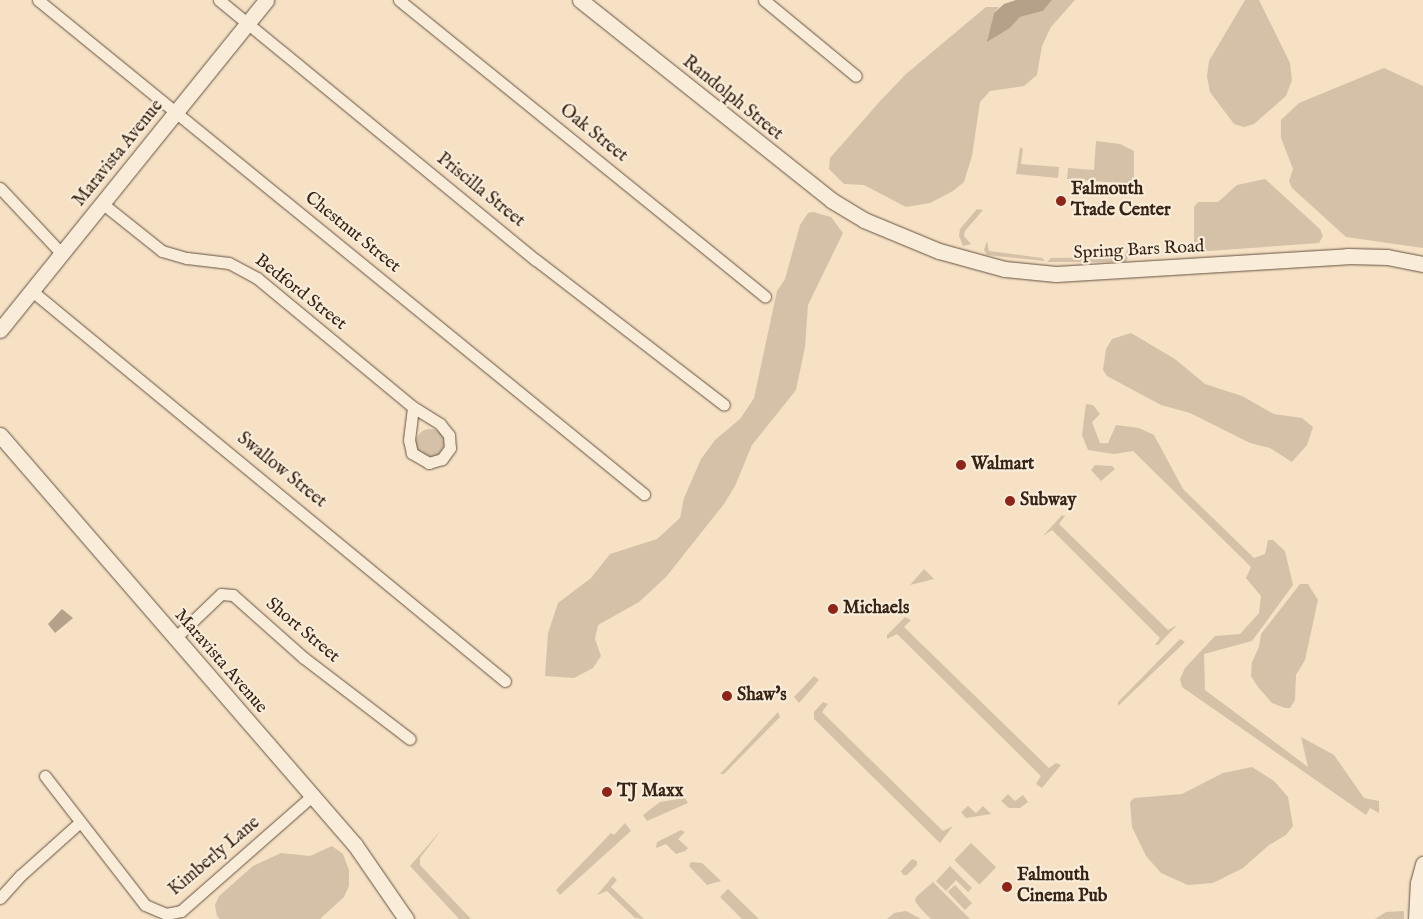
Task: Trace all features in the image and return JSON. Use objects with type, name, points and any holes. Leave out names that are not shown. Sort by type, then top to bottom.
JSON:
[{"type":"main road","name":"Maravista Avenue","points":[[0,330],[266,0]]},
{"type":"main road","name":"Randolph Street","points":[[580,0],[803,180],[864,220]]},
{"type":"main road","name":"Spring Bars Road","points":[[864,220],[939,252],[978,263],[1032,273],[1098,274],[1347,256],[1387,257],[1423,264]]},
{"type":"main road","name":"Maravista Avenue","points":[[0,435],[174,639],[368,861],[406,919]]},
{"type":"main road","points":[[1416,919],[1418,883],[1423,864]]},
{"type":"street","name":"Chestnut Street","points":[[38,0],[644,494]]},
{"type":"street","name":"Priscilla Street","points":[[219,0],[536,260],[724,404]]},
{"type":"street","name":"Oak Street","points":[[399,0],[764,296]]},
{"type":"street","points":[[764,0],[856,76]]},
{"type":"street","points":[[0,188],[62,254]]},
{"type":"street","name":"Bedford Street","points":[[103,204],[162,251],[187,258],[219,260],[257,278],[413,407],[440,424],[449,435],[450,448],[436,462],[423,462],[412,453],[409,440],[413,407]]},
{"type":"street","name":"Swallow Street","points":[[32,291],[505,681]]},
{"type":"street","name":"Short Street","points":[[174,639],[221,594],[233,595],[304,658],[410,739]]},
{"type":"street","name":"Kimberly Lane","points":[[45,776],[145,905],[158,912],[174,914],[208,889],[312,796]]},
{"type":"street","points":[[0,898],[27,869],[80,822]]},
{"type":"shaded area","points":[[1016,0],[1052,0],[1043,11],[1020,17],[1010,28],[987,42],[994,13],[1004,4]]},
{"type":"shaded area","points":[[1052,0],[1075,0],[1051,27],[1042,46],[1037,75],[1024,86],[990,91],[980,102],[972,156],[964,182],[953,191],[930,203],[906,207],[864,185],[844,184],[829,169],[830,158],[906,74],[986,7],[999,7],[994,13],[988,41],[1010,28],[1020,17],[1043,11]]},
{"type":"shaded area","points":[[1245,0],[1259,0],[1290,63],[1292,80],[1286,96],[1254,124],[1244,127],[1234,124],[1210,92],[1207,77],[1209,61]]},
{"type":"shaded area","points":[[1384,68],[1423,86],[1423,248],[1346,237],[1292,188],[1289,181],[1293,169],[1281,138],[1281,120],[1299,103]]},
{"type":"shaded area","points":[[1096,141],[1120,144],[1134,151],[1134,184],[1067,179],[1068,168],[1094,170]]},
{"type":"shaded area","points":[[1020,147],[1023,149],[1021,164],[1059,167],[1058,178],[1016,174]]},
{"type":"shaded area","points":[[1265,179],[1320,229],[1323,236],[1319,243],[1194,252],[1194,207],[1198,202],[1218,202],[1237,185]]},
{"type":"shaded area","points":[[977,209],[983,210],[965,231],[964,236],[971,244],[963,246],[959,236],[960,229]]},
{"type":"shaded area","points":[[813,212],[831,217],[843,233],[808,305],[805,347],[796,390],[752,445],[735,486],[724,504],[666,577],[639,602],[598,625],[595,639],[601,656],[593,668],[574,678],[545,676],[548,633],[558,603],[591,578],[610,554],[657,539],[680,518],[684,498],[701,459],[715,440],[740,419],[754,398],[777,291],[785,279],[800,225],[808,213]]},
{"type":"shaded area","points":[[987,241],[989,251],[1042,258],[1045,261],[987,255],[984,250]]},
{"type":"shaded area","points":[[1128,248],[1131,252],[1126,262],[1047,262],[1051,258],[1124,257]]},
{"type":"shaded area","points":[[1131,333],[1175,359],[1205,384],[1242,396],[1274,414],[1302,418],[1313,427],[1307,445],[1292,462],[1270,448],[1250,443],[1190,413],[1161,405],[1107,376],[1103,370],[1106,349],[1112,339]]},
{"type":"shaded area","points":[[1086,404],[1093,405],[1100,414],[1092,422],[1100,443],[1108,443],[1116,425],[1139,428],[1154,435],[1183,489],[1254,558],[1265,554],[1268,540],[1273,540],[1285,551],[1293,585],[1252,641],[1204,654],[1205,690],[1308,767],[1301,737],[1334,755],[1364,798],[1379,801],[1379,813],[1370,808],[1366,815],[1182,687],[1180,679],[1185,668],[1215,636],[1240,634],[1259,613],[1261,596],[1246,578],[1251,567],[1133,451],[1114,454],[1088,450],[1082,435]]},
{"type":"shaded area","points":[[430,429],[440,433],[444,443],[440,453],[430,457],[420,453],[416,443],[420,433]]},
{"type":"shaded area","points":[[1095,465],[1112,466],[1115,469],[1101,481],[1091,470]]},
{"type":"shaded area","points":[[1062,515],[1065,516],[1059,524],[1168,630],[1177,625],[1158,645],[1155,645],[1160,638],[1052,530],[1043,536]]},
{"type":"shaded area","points":[[924,569],[934,579],[910,585]]},
{"type":"shaded area","points":[[1300,584],[1308,584],[1318,600],[1305,660],[1296,675],[1295,700],[1290,708],[1285,708],[1272,703],[1258,687],[1251,676],[1252,662],[1259,647],[1261,634]]},
{"type":"shaded area","points":[[62,609],[73,618],[55,633],[48,624]]},
{"type":"shaded area","points":[[905,617],[911,620],[904,627],[1049,768],[1056,763],[1061,765],[1042,788],[1036,784],[1041,776],[897,634],[887,639],[887,635]]},
{"type":"shaded area","points":[[1180,639],[1185,642],[1118,706],[1118,702]]},
{"type":"shaded area","points":[[814,676],[819,680],[799,703],[794,697]]},
{"type":"shaded area","points":[[823,702],[828,704],[822,712],[943,831],[953,826],[940,843],[814,719],[814,712]]},
{"type":"shaded area","points":[[778,712],[780,717],[724,774],[720,774]]},
{"type":"shaded area","points":[[1252,767],[1274,781],[1288,797],[1293,826],[1286,835],[1269,845],[1243,868],[1213,883],[1188,885],[1161,873],[1146,856],[1132,827],[1130,802],[1134,798],[1182,794],[1223,773]]},
{"type":"shaded area","points":[[1008,794],[1015,801],[1023,795],[1028,802],[1020,808],[1009,808],[1001,801]]},
{"type":"shaded area","points":[[685,798],[688,803],[647,821],[643,815],[660,802]]},
{"type":"shaded area","points":[[968,806],[976,813],[983,806],[991,814],[966,818],[961,812]]},
{"type":"shaded area","points":[[625,823],[631,831],[560,895],[556,890],[611,833],[614,835]]},
{"type":"shaded area","points":[[442,829],[420,858],[420,865],[471,919],[459,919],[410,866]]},
{"type":"shaded area","points":[[681,830],[685,832],[678,839],[688,848],[685,851],[676,854],[666,844],[656,848],[657,842]]},
{"type":"shaded area","points":[[971,843],[996,867],[980,885],[954,860]]},
{"type":"shaded area","points":[[332,846],[343,854],[349,870],[349,886],[344,897],[320,919],[220,919],[217,916],[215,905],[219,896],[253,866],[281,853],[310,856]]},
{"type":"shaded area","points":[[912,859],[917,861],[917,865],[907,875],[903,875],[901,871]]},
{"type":"shaded area","points":[[691,862],[702,863],[721,881],[707,885],[689,866]]},
{"type":"shaded area","points":[[950,866],[972,888],[968,892],[956,880],[946,891],[936,881]]},
{"type":"shaded area","points":[[613,876],[617,880],[611,887],[644,919],[635,918],[607,891],[597,895]]},
{"type":"shaded area","points":[[933,882],[970,919],[931,919],[920,908],[915,901],[916,897]]},
{"type":"shaded area","points":[[955,885],[972,903],[965,910],[948,892]]},
{"type":"shaded area","points":[[728,889],[759,919],[742,919],[720,897]]},
{"type":"shaded area","points":[[906,911],[921,919],[887,919],[894,913]]},
{"type":"shaded area","points":[[1404,911],[1404,919],[1375,919],[1386,912]]},
{"type":"place","name":"Falmouth Trade Center","points":[[1061,201]]},
{"type":"place","name":"Walmart","points":[[961,465]]},
{"type":"place","name":"Subway","points":[[1010,501]]},
{"type":"place","name":"Michaels","points":[[833,609]]},
{"type":"place","name":"Shaw's","points":[[727,696]]},
{"type":"place","name":"TJ Maxx","points":[[607,792]]},
{"type":"place","name":"Falmouth Cinema Pub","points":[[1007,887]]}]
